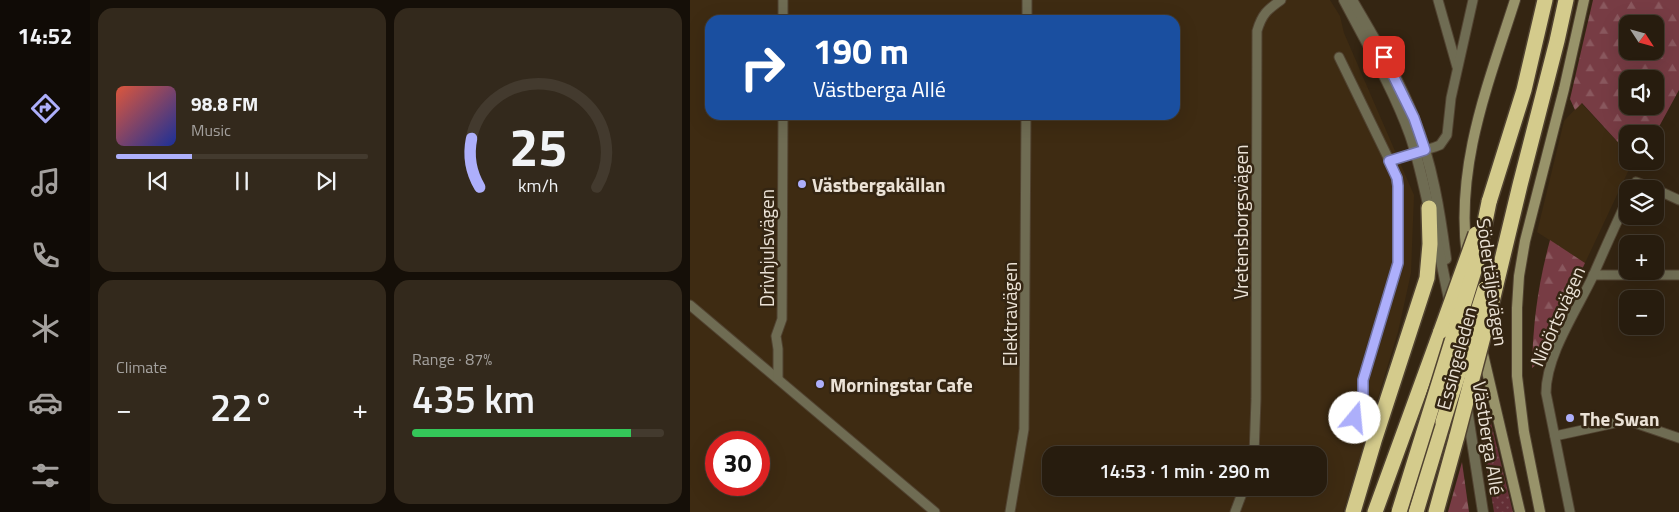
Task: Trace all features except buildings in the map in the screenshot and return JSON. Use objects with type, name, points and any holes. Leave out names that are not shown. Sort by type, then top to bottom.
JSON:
[{"type":"highway","name":"Södertäljevägen","points":[[1489,202],[1524,90],[1546,0]]},
{"type":"highway","points":[[1416,512],[1520,184],[1566,0]]},
{"type":"highway","name":"Essingeleden","points":[[1436,512],[1489,314],[1520,184]]},
{"type":"highway","name":"Essingeleden","points":[[1375,512],[1466,257],[1489,202]]},
{"type":"highway","points":[[1399,512],[1478,261],[1489,202]]},
{"type":"highway","points":[[1353,512],[1426,278],[1430,244],[1429,208]]},
{"type":"main road","name":"Södertäljevägen","points":[[1515,0],[1474,132],[1465,180],[1463,231],[1475,321],[1520,512]]},
{"type":"main road","name":"Södertäljevägen","points":[[1540,512],[1524,432],[1517,376],[1519,276],[1525,240],[1564,89],[1584,0]]},
{"type":"street","points":[[783,0],[784,15]]},
{"type":"street","points":[[1027,0],[1027,15]]},
{"type":"street","name":"Vretensborgsvägen","points":[[1254,446],[1257,31],[1260,18],[1268,9],[1281,0]]},
{"type":"street","name":"Västberga Allé","points":[[1344,0],[1420,151],[1441,221],[1447,261],[1446,280]]},
{"type":"street","name":"Västberga Allé","points":[[1352,0],[1403,92],[1414,118],[1429,208],[1440,262],[1446,280],[1483,512]]},
{"type":"street","points":[[1438,0],[1457,67]]},
{"type":"street","points":[[1389,161],[1440,144],[1447,135],[1449,109],[1457,67],[1473,0]]},
{"type":"street","points":[[1339,57],[1397,178],[1398,186],[1398,263],[1363,380],[1363,398],[1355,418]]},
{"type":"street","name":"Drivhjulsvägen","points":[[778,379],[776,336],[782,319],[783,120]]},
{"type":"street","name":"Elektravägen","points":[[1010,512],[1024,429],[1026,120]]},
{"type":"street","points":[[1664,193],[1679,200]]},
{"type":"street","name":"Nioörtsvägen","points":[[1570,512],[1546,393],[1546,380],[1558,346],[1619,218]]},
{"type":"street","points":[[1593,275],[1679,275]]},
{"type":"street","points":[[690,304],[935,512]]},
{"type":"street","points":[[1554,436],[1624,421],[1679,438]]},
{"type":"street","points":[[1234,512],[1241,496]]},
{"type":"shaded area","points":[[690,0],[1330,0],[1340,16],[1344,33],[1414,195],[1411,273],[1398,332],[1343,512],[690,512]]},
{"type":"shaded area","points":[[1581,103],[1619,143],[1619,170],[1629,170],[1624,180],[1619,180],[1619,191],[1585,263],[1537,232],[1564,121]]},
{"type":"shaded area","points":[[1481,382],[1513,512],[1494,512],[1476,402]]},
{"type":"green space","points":[[1593,0],[1679,0],[1679,90],[1660,125],[1619,125],[1619,143],[1582,103],[1575,110],[1570,99]]},
{"type":"green space","points":[[1550,240],[1585,263],[1537,364],[1532,368],[1537,303]]},
{"type":"green space","points":[[1462,462],[1469,512],[1448,512]]},
{"type":"place","name":"Västbergakällan","points":[[802,184]]},
{"type":"place","name":"Morningstar Cafe","points":[[820,384]]},
{"type":"place","name":"The Swan","points":[[1570,418]]},
{"type":"route","points":[[1355,418],[1363,398],[1363,380],[1398,263],[1398,186],[1397,178],[1389,161],[1425,150],[1403,92],[1384,57]]}]
